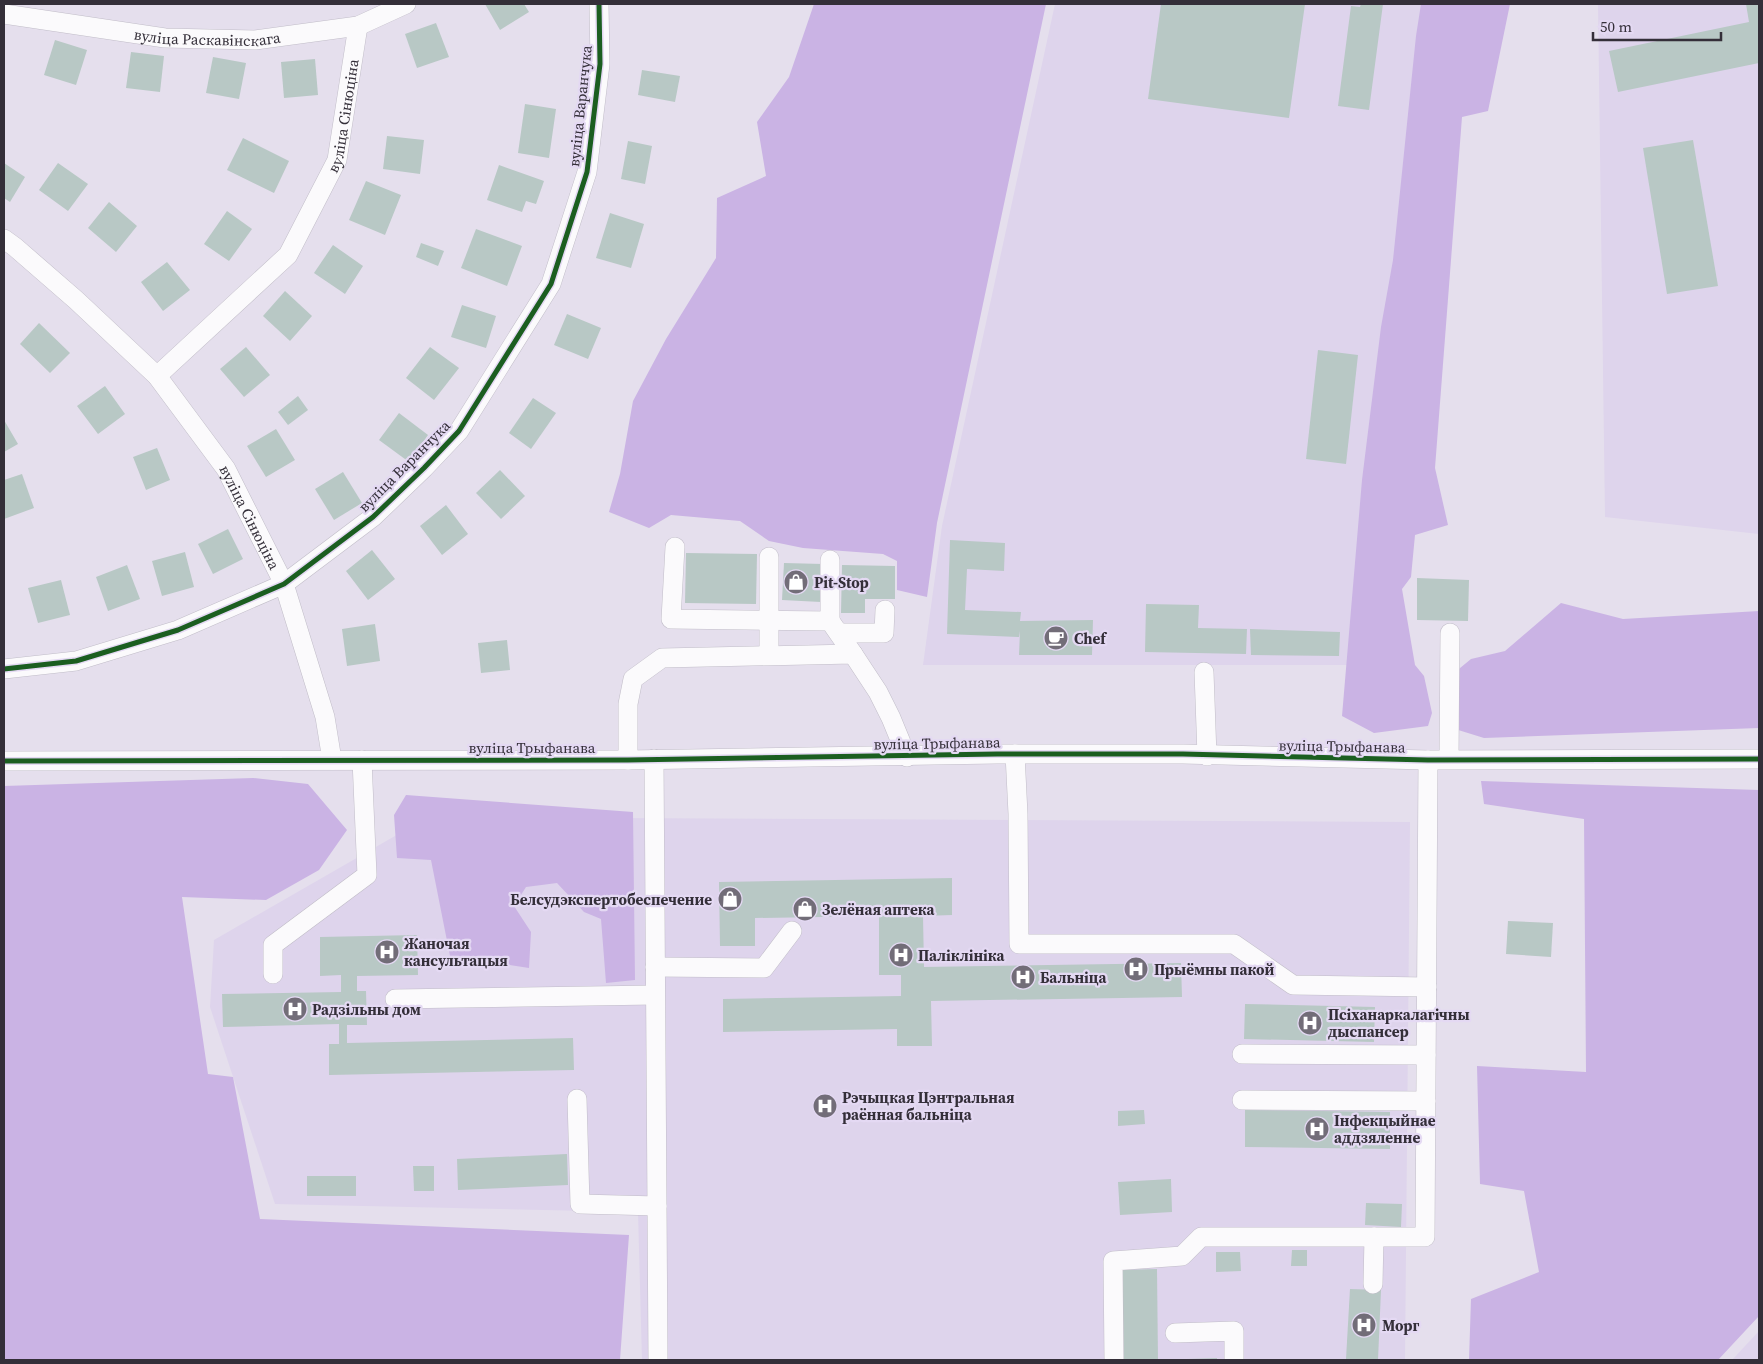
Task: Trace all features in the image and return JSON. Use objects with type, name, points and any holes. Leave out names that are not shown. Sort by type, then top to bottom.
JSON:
[{"type":"street","name":"вуліца Раскавінскага","points":[[4,14],[165,38],[255,40],[358,26],[406,4]]},
{"type":"street","name":"вуліца Варанчука","points":[[4,669],[76,661],[178,630],[284,584],[373,517],[459,431],[551,284],[586,172],[600,64],[599,4]]},
{"type":"street","name":"вуліца Сінюціна","points":[[157,376],[288,255],[337,160],[358,26]]},
{"type":"street","name":"вуліца Сінюціна","points":[[4,239],[15,246],[76,300],[157,376],[226,469],[284,584],[325,717],[332,760]]},
{"type":"street","points":[[675,548],[671,619],[768,620],[884,634],[885,610]]},
{"type":"street","points":[[769,557],[769,655]]},
{"type":"street","points":[[830,560],[834,627],[882,701],[907,757]]},
{"type":"street","points":[[1449,759],[1450,633]]},
{"type":"street","points":[[628,760],[628,704],[633,679],[662,658],[853,654]]},
{"type":"street","points":[[1204,672],[1206,756]]},
{"type":"street","points":[[1015,754],[1018,814],[1019,944],[1234,944],[1293,984],[1427,987]]},
{"type":"street","name":"вуліца Трыфанава","points":[[4,761],[628,760],[1015,754],[1183,754],[1428,760],[1759,759]]},
{"type":"street","points":[[654,759],[658,1360]]},
{"type":"street","points":[[273,974],[273,945],[366,875],[362,760]]},
{"type":"street","points":[[1114,1360],[1113,1261],[1182,1256],[1201,1237],[1425,1237],[1428,760]]},
{"type":"street","points":[[655,967],[764,968],[792,931]]},
{"type":"street","points":[[395,1000],[655,996]]},
{"type":"street","points":[[1242,1054],[1426,1055]]},
{"type":"street","points":[[577,1100],[580,1204],[657,1206]]},
{"type":"street","points":[[1242,1100],[1426,1101]]},
{"type":"street","points":[[1373,1284],[1374,1237]]},
{"type":"street","points":[[1175,1334],[1234,1331],[1234,1360]]},
{"type":"shaded area","points":[[814,4],[1046,4],[937,523],[927,597],[897,590],[897,561],[883,554],[803,548],[769,541],[740,521],[671,515],[649,528],[609,512],[620,474],[633,401],[666,339],[716,258],[717,198],[766,176],[757,122],[789,77]]},
{"type":"shaded area","points":[[1055,4],[1437,4],[1378,665],[923,665],[942,526]]},
{"type":"shaded area","points":[[1421,4],[1510,4],[1488,111],[1462,117],[1435,468],[1448,525],[1415,535],[1411,577],[1402,589],[1415,665],[1424,676],[1432,713],[1428,726],[1374,733],[1342,716],[1362,480],[1381,327],[1393,260]]},
{"type":"shaded area","points":[[1598,4],[1759,4],[1759,534],[1605,517]]},
{"type":"shaded area","points":[[1561,603],[1623,619],[1759,611],[1759,728],[1484,738],[1455,729],[1454,673],[1471,659],[1505,651]]},
{"type":"shaded area","points":[[253,778],[308,784],[347,830],[319,870],[266,900],[182,897],[208,1074],[233,1077],[260,1219],[629,1235],[620,1360],[4,1360],[4,786]]},
{"type":"shaded area","points":[[1481,781],[1759,790],[1759,1316],[1718,1360],[1469,1360],[1471,1299],[1539,1272],[1524,1191],[1480,1184],[1477,1066],[1586,1072],[1584,819],[1484,804]]},
{"type":"shaded area","points":[[406,795],[633,812],[635,980],[606,983],[601,919],[584,912],[557,883],[526,887],[514,906],[531,932],[529,968],[450,956],[431,860],[397,858],[394,815]]},
{"type":"shaded area","name":"Рэчыцкая Цэнтральная раённая бальніца","points":[[428,817],[1410,822],[1405,1360],[642,1360],[638,1212],[275,1204],[210,1007],[214,940]]},
{"type":"shaded area","points":[[1759,1331],[1759,1360],[1732,1360]]},
{"type":"building","points":[[485,4],[524,4],[529,12],[500,30]]},
{"type":"building","points":[[1161,4],[1305,4],[1289,118],[1148,99]]},
{"type":"building","points":[[1361,4],[1383,4],[1369,110],[1338,106],[1351,6],[1360,7]]},
{"type":"building","points":[[1746,4],[1759,4],[1759,63],[1618,92],[1609,51],[1749,22]]},
{"type":"building","points":[[436,23],[449,57],[417,68],[405,34]]},
{"type":"building","points":[[55,40],[87,50],[76,85],[44,75]]},
{"type":"building","points":[[131,52],[164,56],[160,92],[126,88]]},
{"type":"building","points":[[213,57],[246,63],[239,99],[206,93]]},
{"type":"building","points":[[315,59],[318,95],[284,98],[281,62]]},
{"type":"building","points":[[642,70],[680,76],[675,102],[638,95]]},
{"type":"building","points":[[525,104],[556,109],[549,158],[518,153]]},
{"type":"building","points":[[387,136],[424,140],[420,174],[383,169]]},
{"type":"building","points":[[243,138],[289,161],[274,193],[227,170]]},
{"type":"building","points":[[1693,140],[1718,286],[1667,294],[1643,148]]},
{"type":"building","points":[[628,141],[652,146],[645,184],[621,179]]},
{"type":"building","points":[[4,163],[25,177],[10,202],[4,198]]},
{"type":"building","points":[[58,163],[88,184],[68,211],[39,190]]},
{"type":"building","points":[[499,165],[544,181],[536,204],[526,201],[522,212],[487,200]]},
{"type":"building","points":[[366,181],[401,195],[385,235],[349,220]]},
{"type":"building","points":[[109,202],[137,226],[116,252],[88,228]]},
{"type":"building","points":[[227,211],[252,229],[229,261],[204,244]]},
{"type":"building","points":[[610,213],[644,224],[631,268],[596,258]]},
{"type":"building","points":[[476,229],[522,246],[507,286],[461,268]]},
{"type":"building","points":[[421,243],[444,251],[438,266],[416,257]]},
{"type":"building","points":[[333,245],[363,266],[345,294],[314,273]]},
{"type":"building","points":[[167,262],[190,290],[163,311],[141,282]]},
{"type":"building","points":[[285,291],[312,316],[290,341],[263,316]]},
{"type":"building","points":[[462,305],[496,316],[486,348],[451,337]]},
{"type":"building","points":[[567,314],[601,328],[588,359],[554,345]]},
{"type":"building","points":[[39,323],[70,353],[50,373],[20,344]]},
{"type":"building","points":[[246,347],[270,375],[244,397],[220,369]]},
{"type":"building","points":[[430,347],[459,368],[434,400],[406,378]]},
{"type":"building","points":[[1318,350],[1358,355],[1346,464],[1306,459]]},
{"type":"building","points":[[105,386],[125,414],[98,434],[77,406]]},
{"type":"building","points":[[298,396],[308,410],[288,425],[278,412]]},
{"type":"building","points":[[533,398],[556,413],[531,449],[509,433]]},
{"type":"building","points":[[399,413],[428,435],[409,462],[379,440]]},
{"type":"building","points":[[4,420],[18,444],[4,452]]},
{"type":"building","points":[[276,429],[295,460],[266,477],[247,446]]},
{"type":"building","points":[[157,448],[170,480],[146,490],[133,457]]},
{"type":"building","points":[[500,470],[525,496],[501,519],[476,493]]},
{"type":"building","points":[[343,472],[362,503],[334,520],[315,489]]},
{"type":"building","points":[[22,474],[34,508],[4,519],[4,480]]},
{"type":"building","points":[[446,505],[468,534],[442,555],[420,526]]},
{"type":"building","points":[[228,529],[243,559],[213,574],[198,544]]},
{"type":"building","points":[[950,540],[1005,543],[1004,571],[967,569],[965,610],[1021,612],[1020,621],[1093,620],[1092,655],[1019,655],[1020,631],[1019,637],[947,634]]},
{"type":"building","points":[[372,550],[395,579],[368,600],[346,571]]},
{"type":"building","points":[[185,552],[194,587],[162,596],[152,561]]},
{"type":"building","points":[[686,553],[757,554],[756,604],[685,603]]},
{"type":"building","name":"Pit-Stop","points":[[784,563],[823,564],[821,602],[782,600]]},
{"type":"building","points":[[127,565],[140,599],[108,611],[96,577]]},
{"type":"building","points":[[842,565],[895,566],[895,599],[865,599],[865,613],[841,613]]},
{"type":"building","points":[[1417,578],[1469,580],[1468,621],[1417,620]]},
{"type":"building","points":[[61,580],[70,615],[38,623],[28,588]]},
{"type":"building","points":[[1146,604],[1199,605],[1198,628],[1247,629],[1246,654],[1145,652]]},
{"type":"building","points":[[375,624],[380,661],[347,666],[342,629]]},
{"type":"building","points":[[1250,629],[1340,632],[1339,656],[1251,655]]},
{"type":"building","points":[[507,640],[510,670],[481,673],[478,643]]},
{"type":"building","name":"Паліклініка","points":[[952,878],[952,915],[923,916],[924,967],[1181,963],[1182,997],[931,1001],[932,1046],[897,1046],[897,1029],[723,1032],[723,999],[901,996],[901,975],[879,975],[879,916],[755,918],[755,946],[720,946],[719,882]]},
{"type":"building","points":[[1508,921],[1553,923],[1551,957],[1506,954]]},
{"type":"building","name":"Радзільны дом","points":[[417,935],[418,975],[357,976],[357,991],[366,991],[367,1025],[347,1025],[347,1043],[573,1038],[574,1070],[329,1075],[329,1044],[339,1044],[339,1024],[223,1027],[222,994],[341,992],[341,975],[320,976],[320,937]]},
{"type":"building","name":"Псіханаркалагічны дыспансер","points":[[1245,1004],[1375,1007],[1374,1042],[1244,1039]]},
{"type":"building","points":[[1144,1110],[1145,1124],[1118,1126],[1118,1111]]},
{"type":"building","name":"Інфекцыйнае аддзяленне","points":[[1245,1110],[1390,1112],[1390,1149],[1245,1147]]},
{"type":"building","points":[[567,1154],[568,1185],[458,1190],[457,1159]]},
{"type":"building","points":[[413,1166],[434,1166],[434,1191],[414,1191]]},
{"type":"building","points":[[307,1176],[356,1176],[356,1196],[307,1196]]},
{"type":"building","points":[[1171,1179],[1172,1212],[1120,1215],[1118,1182]]},
{"type":"building","points":[[1366,1203],[1402,1204],[1401,1227],[1365,1225]]},
{"type":"building","points":[[1292,1250],[1307,1250],[1307,1266],[1291,1266]]},
{"type":"building","points":[[1216,1252],[1240,1252],[1241,1271],[1216,1272]]},
{"type":"building","points":[[1157,1269],[1158,1360],[1123,1360],[1121,1270]]},
{"type":"building","name":"Морг","points":[[1350,1289],[1381,1290],[1378,1360],[1346,1359]]},
{"type":"building","points":[[1217,1358],[1217,1360],[1187,1360],[1187,1359]]},
{"type":"cycle path","points":[[4,669],[76,661],[178,630],[284,584],[373,517],[459,431],[551,284],[587,172],[600,64],[599,4]]},
{"type":"cycle path","points":[[4,761],[628,760],[997,754],[1183,754],[1428,760],[1759,759]]},
{"type":"place","name":"Pit-Stop","points":[[796,582]]},
{"type":"place","name":"Chef","points":[[1056,638]]},
{"type":"place","name":"Белсудэкспертобеспечение","points":[[730,899]]},
{"type":"place","name":"Зелёная аптека","points":[[805,909]]},
{"type":"place","name":"Жаночая кансультацыя","points":[[387,952]]},
{"type":"place","name":"Паліклініка","points":[[901,955]]},
{"type":"place","name":"Прыёмны пакой","points":[[1136,969]]},
{"type":"place","name":"Бальніца","points":[[1023,977]]},
{"type":"place","name":"Радзільны дом","points":[[295,1009]]},
{"type":"place","name":"Псіханаркалагічны дыспансер","points":[[1310,1023]]},
{"type":"place","name":"Рэчыцкая Цэнтральная раённая бальніца","points":[[825,1106]]},
{"type":"place","name":"Інфекцыйнае аддзяленне","points":[[1317,1129]]},
{"type":"place","name":"Морг","points":[[1364,1325]]}]
